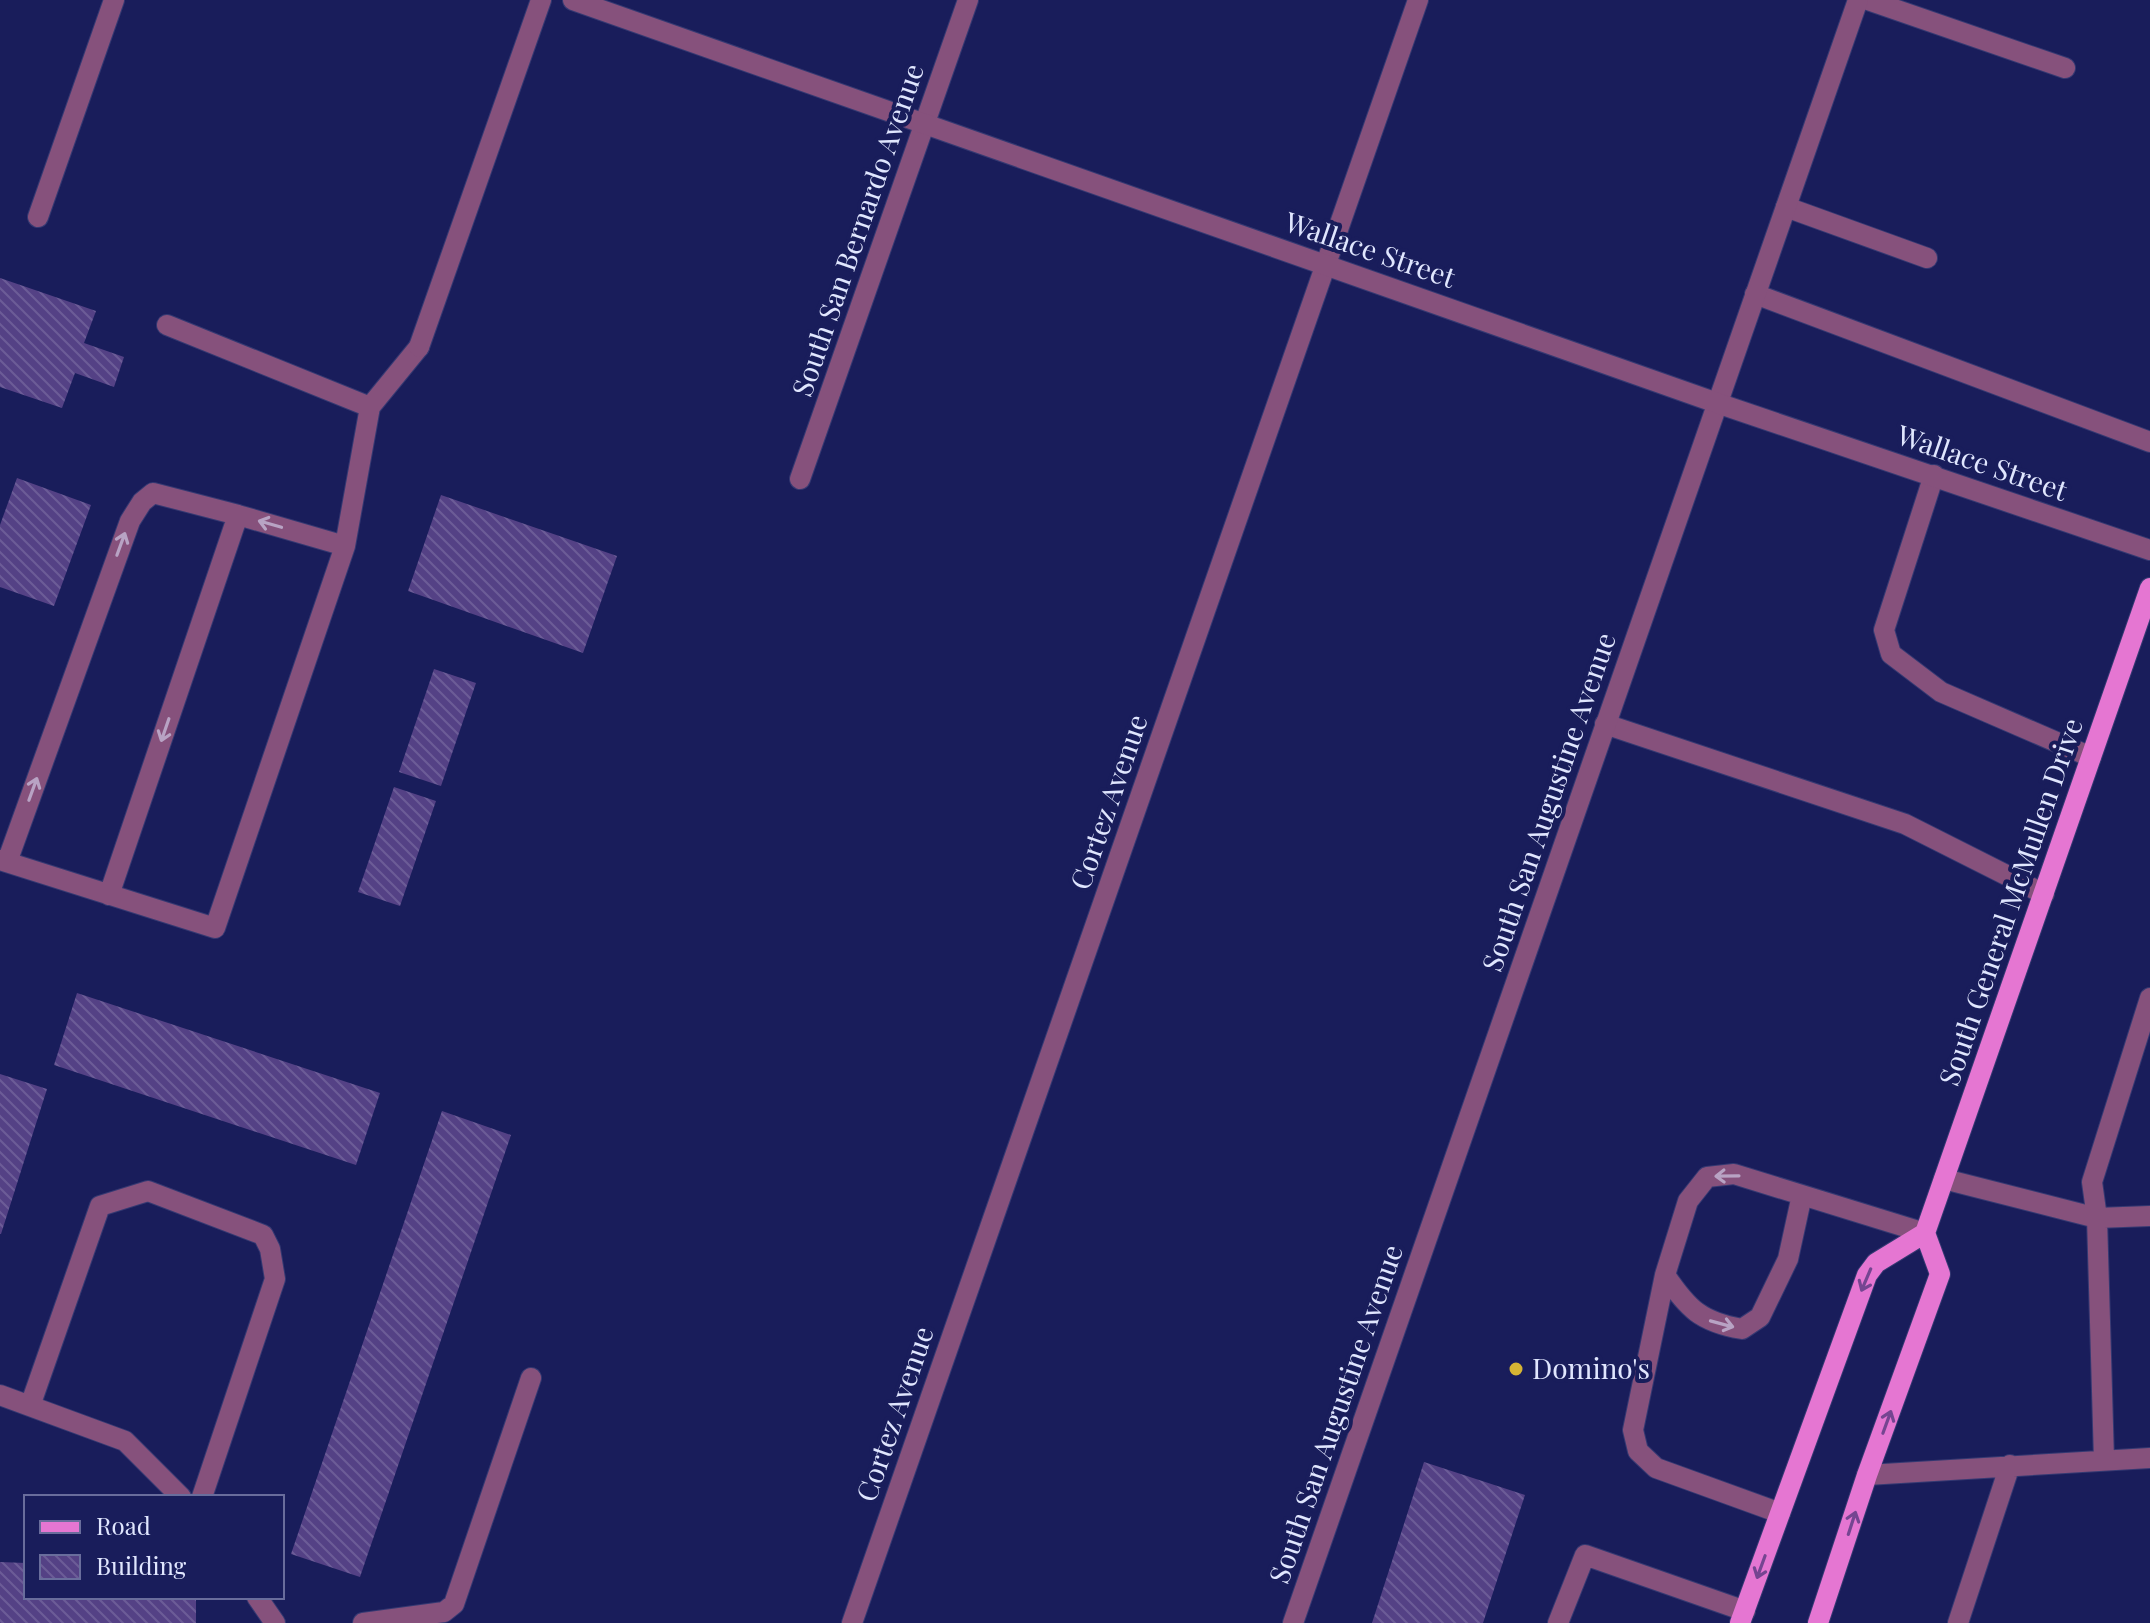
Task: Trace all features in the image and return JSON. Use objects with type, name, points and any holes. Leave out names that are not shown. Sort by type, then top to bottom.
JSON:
[{"type":"main road","name":"South General McMullen Drive","points":[[1925,1233],[2150,588]]},
{"type":"main road","points":[[1742,1617],[1867,1275],[1876,1263],[1925,1233],[1940,1274],[1867,1475],[1818,1623]]},
{"type":"street","points":[[38,217],[114,0]]},
{"type":"street","points":[[345,546],[153,493],[142,502],[130,521],[4,861],[215,928],[345,546],[370,407],[419,347],[541,0]]},
{"type":"street","name":"Wallace Street","points":[[573,0],[1717,403],[2150,550]]},
{"type":"street","name":"South San Bernardo Avenue","points":[[800,479],[968,0]]},
{"type":"street","name":"Cortez Avenue","points":[[852,1623],[1418,0]]},
{"type":"street","name":"South San Augustine Avenue","points":[[1293,1623],[1858,0]]},
{"type":"street","points":[[1868,0],[2065,68]]},
{"type":"street","points":[[1786,207],[1927,258]]},
{"type":"street","points":[[1755,294],[2150,442]]},
{"type":"street","points":[[167,325],[370,407]]},
{"type":"street","points":[[1934,475],[1884,630],[1891,654],[1941,692],[2091,757]]},
{"type":"street","points":[[109,895],[238,515]]},
{"type":"street","points":[[1605,724],[1905,824],[2044,894]]},
{"type":"street","points":[[2104,1460],[2097,1218],[2092,1182],[2150,998]]},
{"type":"street","points":[[1780,1513],[1656,1468],[1638,1451],[1633,1430],[1665,1275],[1688,1201],[1707,1177],[1734,1174],[1925,1233]]},
{"type":"street","points":[[1944,1179],[2097,1218],[2150,1216]]},
{"type":"street","points":[[30,1406],[100,1206],[148,1191],[263,1235],[270,1249],[275,1279],[203,1495]]},
{"type":"street","points":[[1665,1275],[1681,1298],[1701,1318],[1742,1329],[1755,1322],[1788,1259],[1802,1195]]},
{"type":"street","points":[[363,1623],[444,1612],[454,1604],[531,1378]]},
{"type":"street","points":[[0,1395],[125,1441],[179,1495]]},
{"type":"street","points":[[1867,1475],[2150,1458]]},
{"type":"street","points":[[1958,1623],[2010,1465]]},
{"type":"street","points":[[1558,1623],[1585,1555],[1742,1617]]},
{"type":"street","points":[[258,1599],[275,1623]]},
{"type":"building","points":[[0,278],[96,311],[84,343],[124,357],[114,387],[75,373],[62,408],[0,387]]},
{"type":"building","points":[[17,478],[91,505],[54,606],[0,587],[0,525]]},
{"type":"building","points":[[441,495],[617,556],[583,653],[408,591]]},
{"type":"building","points":[[434,669],[476,683],[441,786],[399,772]]},
{"type":"building","points":[[394,787],[436,801],[400,906],[358,892]]},
{"type":"building","points":[[77,993],[380,1093],[356,1165],[54,1065]]},
{"type":"building","points":[[0,1074],[47,1089],[1,1234],[0,1234]]},
{"type":"building","points":[[442,1111],[511,1135],[360,1577],[291,1554]]},
{"type":"building","points":[[1424,1462],[1525,1495],[1483,1623],[1372,1623]]},
{"type":"building","points":[[0,1562],[24,1563],[24,1599],[196,1599],[196,1623],[0,1623]]},
{"type":"place","name":"Domino's","points":[[1516,1369]]}]
